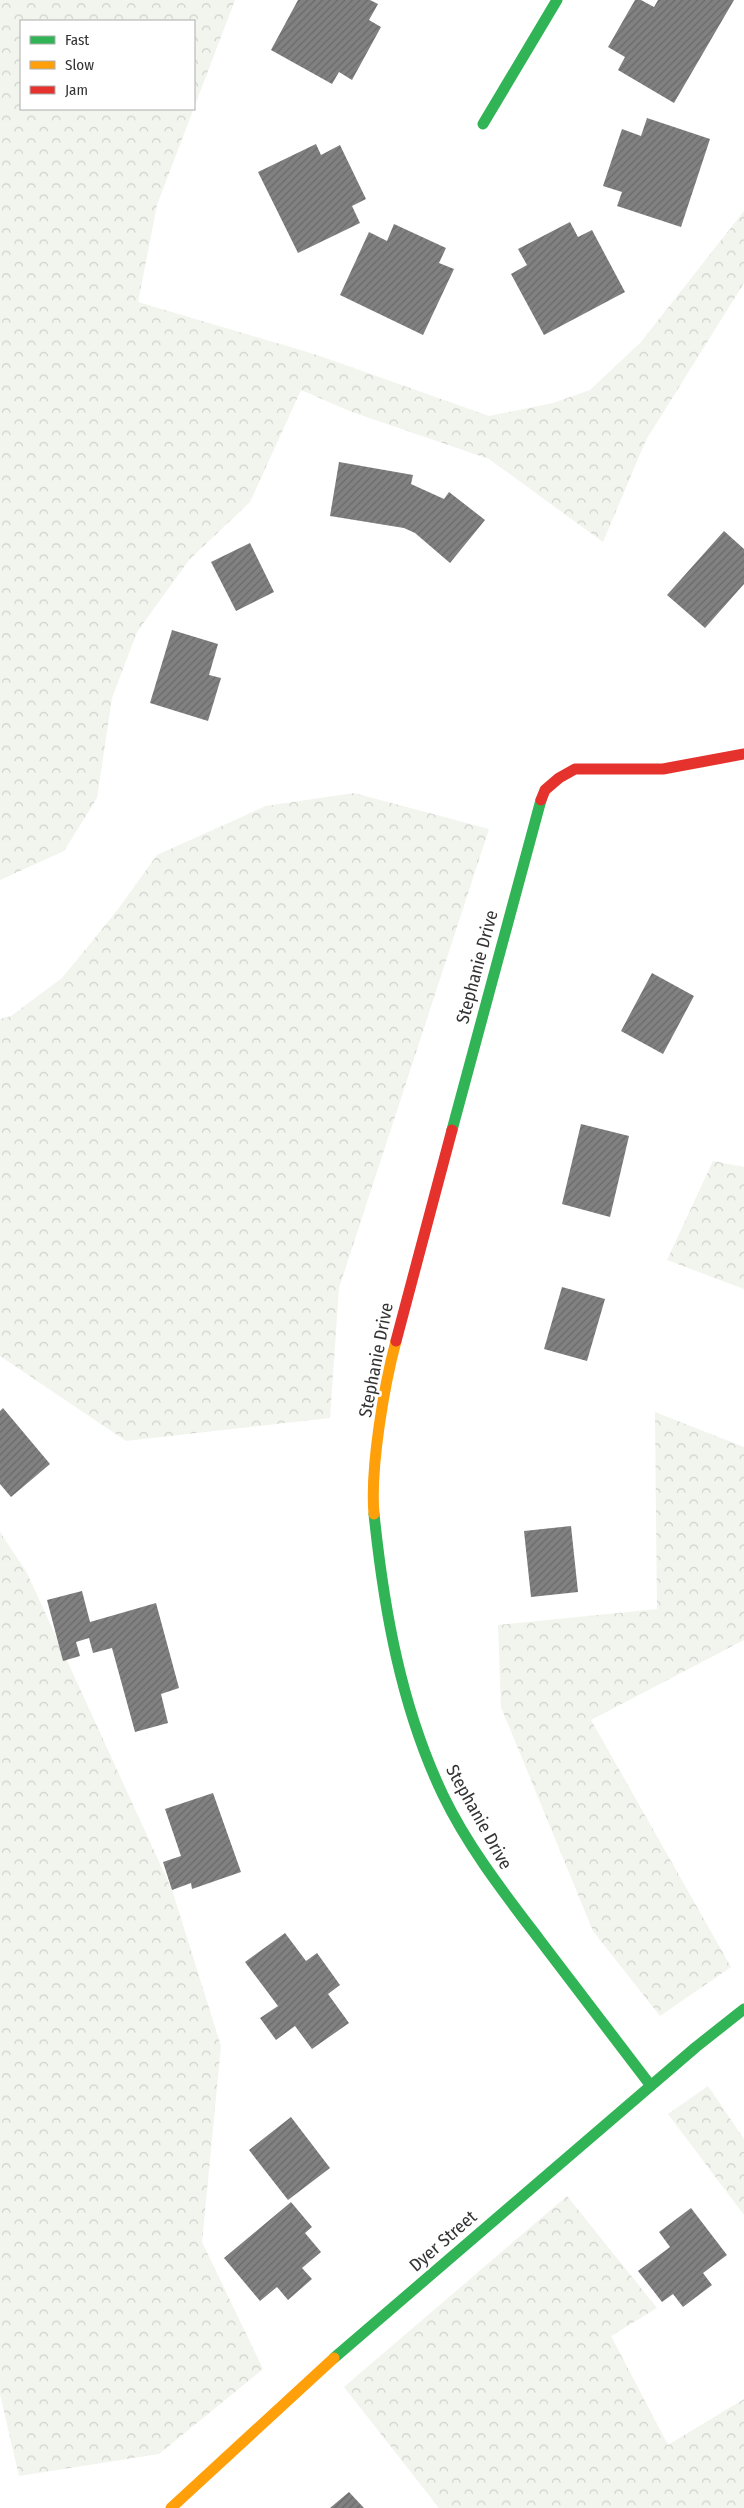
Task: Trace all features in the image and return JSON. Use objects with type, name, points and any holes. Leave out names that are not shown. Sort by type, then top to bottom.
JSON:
[{"type":"street","points":[[483,124],[557,0]]},
{"type":"street","name":"Stephanie Drive","points":[[651,2086],[481,1863],[442,1795],[413,1722],[396,1655],[379,1562],[373,1500],[378,1446],[391,1361],[411,1278],[536,813],[545,790],[559,778],[576,769],[664,769],[744,754]]},
{"type":"street","name":"Dyer Street","points":[[171,2508],[335,2357],[651,2086],[744,2009]]},
{"type":"green space","points":[[0,0],[235,0],[195,105],[195,20],[20,20],[20,110],[194,110],[157,205],[138,302],[317,355],[489,416],[553,403],[590,390],[641,342],[744,211],[744,283],[646,440],[603,542],[489,459],[352,412],[301,390],[250,502],[189,560],[137,632],[112,698],[97,798],[64,851],[0,880]]},
{"type":"green space","points":[[354,793],[489,829],[339,1288],[330,1418],[126,1441],[0,1356],[0,1019],[11,1016],[62,978],[116,912],[157,855],[266,806]]},
{"type":"green space","points":[[713,1161],[744,1167],[744,1289],[667,1260]]},
{"type":"green space","points":[[655,1412],[744,1447],[744,1640],[591,1720],[731,1967],[660,2016],[593,1931],[501,1707],[498,1625],[657,1609]]},
{"type":"green space","points":[[0,1532],[27,1573],[172,1890],[221,2046],[202,2242],[263,2369],[159,2454],[19,2476],[0,2394]]},
{"type":"green space","points":[[708,2086],[744,2139],[744,2215],[668,2114]]},
{"type":"green space","points":[[567,2196],[657,2308],[611,2336],[668,2445],[744,2399],[744,2508],[439,2508],[344,2387]]},
{"type":"building","points":[[298,0],[370,0],[378,4],[369,20],[381,27],[352,80],[339,72],[332,84],[271,50]]},
{"type":"building","points":[[635,0],[641,0],[654,7],[658,0],[734,0],[674,103],[618,70],[625,57],[608,47]]},
{"type":"building","points":[[647,118],[710,139],[681,227],[617,206],[622,192],[603,186],[622,129],[641,136]]},
{"type":"building","points":[[316,144],[321,155],[340,145],[366,199],[352,206],[360,223],[298,253],[258,172]]},
{"type":"building","points":[[570,222],[578,237],[592,230],[625,292],[544,335],[511,274],[527,265],[518,249]]},
{"type":"building","points":[[394,224],[446,248],[439,263],[454,269],[423,335],[340,295],[369,232],[387,241]]},
{"type":"building","points":[[339,462],[413,475],[411,484],[444,499],[449,492],[485,520],[450,563],[415,533],[404,528],[330,516]]},
{"type":"building","points":[[724,531],[744,549],[744,584],[705,628],[667,595]]},
{"type":"building","points":[[250,543],[274,592],[236,611],[211,562]]},
{"type":"building","points":[[172,630],[218,644],[209,675],[221,678],[208,721],[150,703]]},
{"type":"building","points":[[652,973],[694,996],[663,1054],[621,1031]]},
{"type":"building","points":[[581,1124],[629,1136],[610,1217],[562,1204]]},
{"type":"building","points":[[562,1287],[605,1299],[587,1361],[544,1349]]},
{"type":"building","points":[[3,1408],[50,1464],[11,1497],[0,1484],[0,1411]]},
{"type":"building","points":[[571,1526],[578,1592],[531,1597],[524,1531]]},
{"type":"building","points":[[82,1591],[90,1622],[156,1603],[179,1688],[161,1694],[168,1723],[135,1732],[112,1648],[93,1653],[89,1638],[76,1642],[80,1656],[63,1661],[47,1600]]},
{"type":"building","points":[[213,1793],[241,1872],[192,1889],[191,1883],[172,1890],[163,1862],[181,1856],[165,1809]]},
{"type":"building","points":[[285,1933],[306,1961],[317,1953],[340,1985],[328,1994],[349,2023],[312,2049],[295,2026],[276,2040],[260,2018],[278,2006],[245,1962]]},
{"type":"building","points":[[291,2117],[330,2168],[288,2200],[249,2150]]},
{"type":"building","points":[[291,2202],[312,2227],[305,2233],[321,2252],[302,2268],[312,2279],[288,2300],[277,2287],[260,2301],[224,2258]]},
{"type":"building","points":[[691,2208],[727,2255],[703,2273],[712,2285],[683,2307],[673,2294],[662,2302],[638,2271],[670,2247],[659,2232]]},
{"type":"building","points":[[349,2492],[364,2508],[330,2508]]},
{"type":"traffic: fast","points":[[483,124],[557,0]]},
{"type":"traffic: fast","points":[[452,1130],[541,800]]},
{"type":"traffic: fast","points":[[374,1514],[383,1586],[396,1658],[405,1693],[428,1762],[443,1795],[475,1851],[500,1887],[651,2086]]},
{"type":"traffic: fast","points":[[334,2358],[696,2047],[744,2009]]},
{"type":"traffic: slow","points":[[374,1514],[374,1474],[379,1427],[396,1341]]},
{"type":"traffic: slow","points":[[171,2508],[334,2358]]},
{"type":"traffic: jam","points":[[541,800],[545,790],[559,778],[575,769],[663,769],[744,754]]},
{"type":"traffic: jam","points":[[396,1341],[452,1130]]}]
